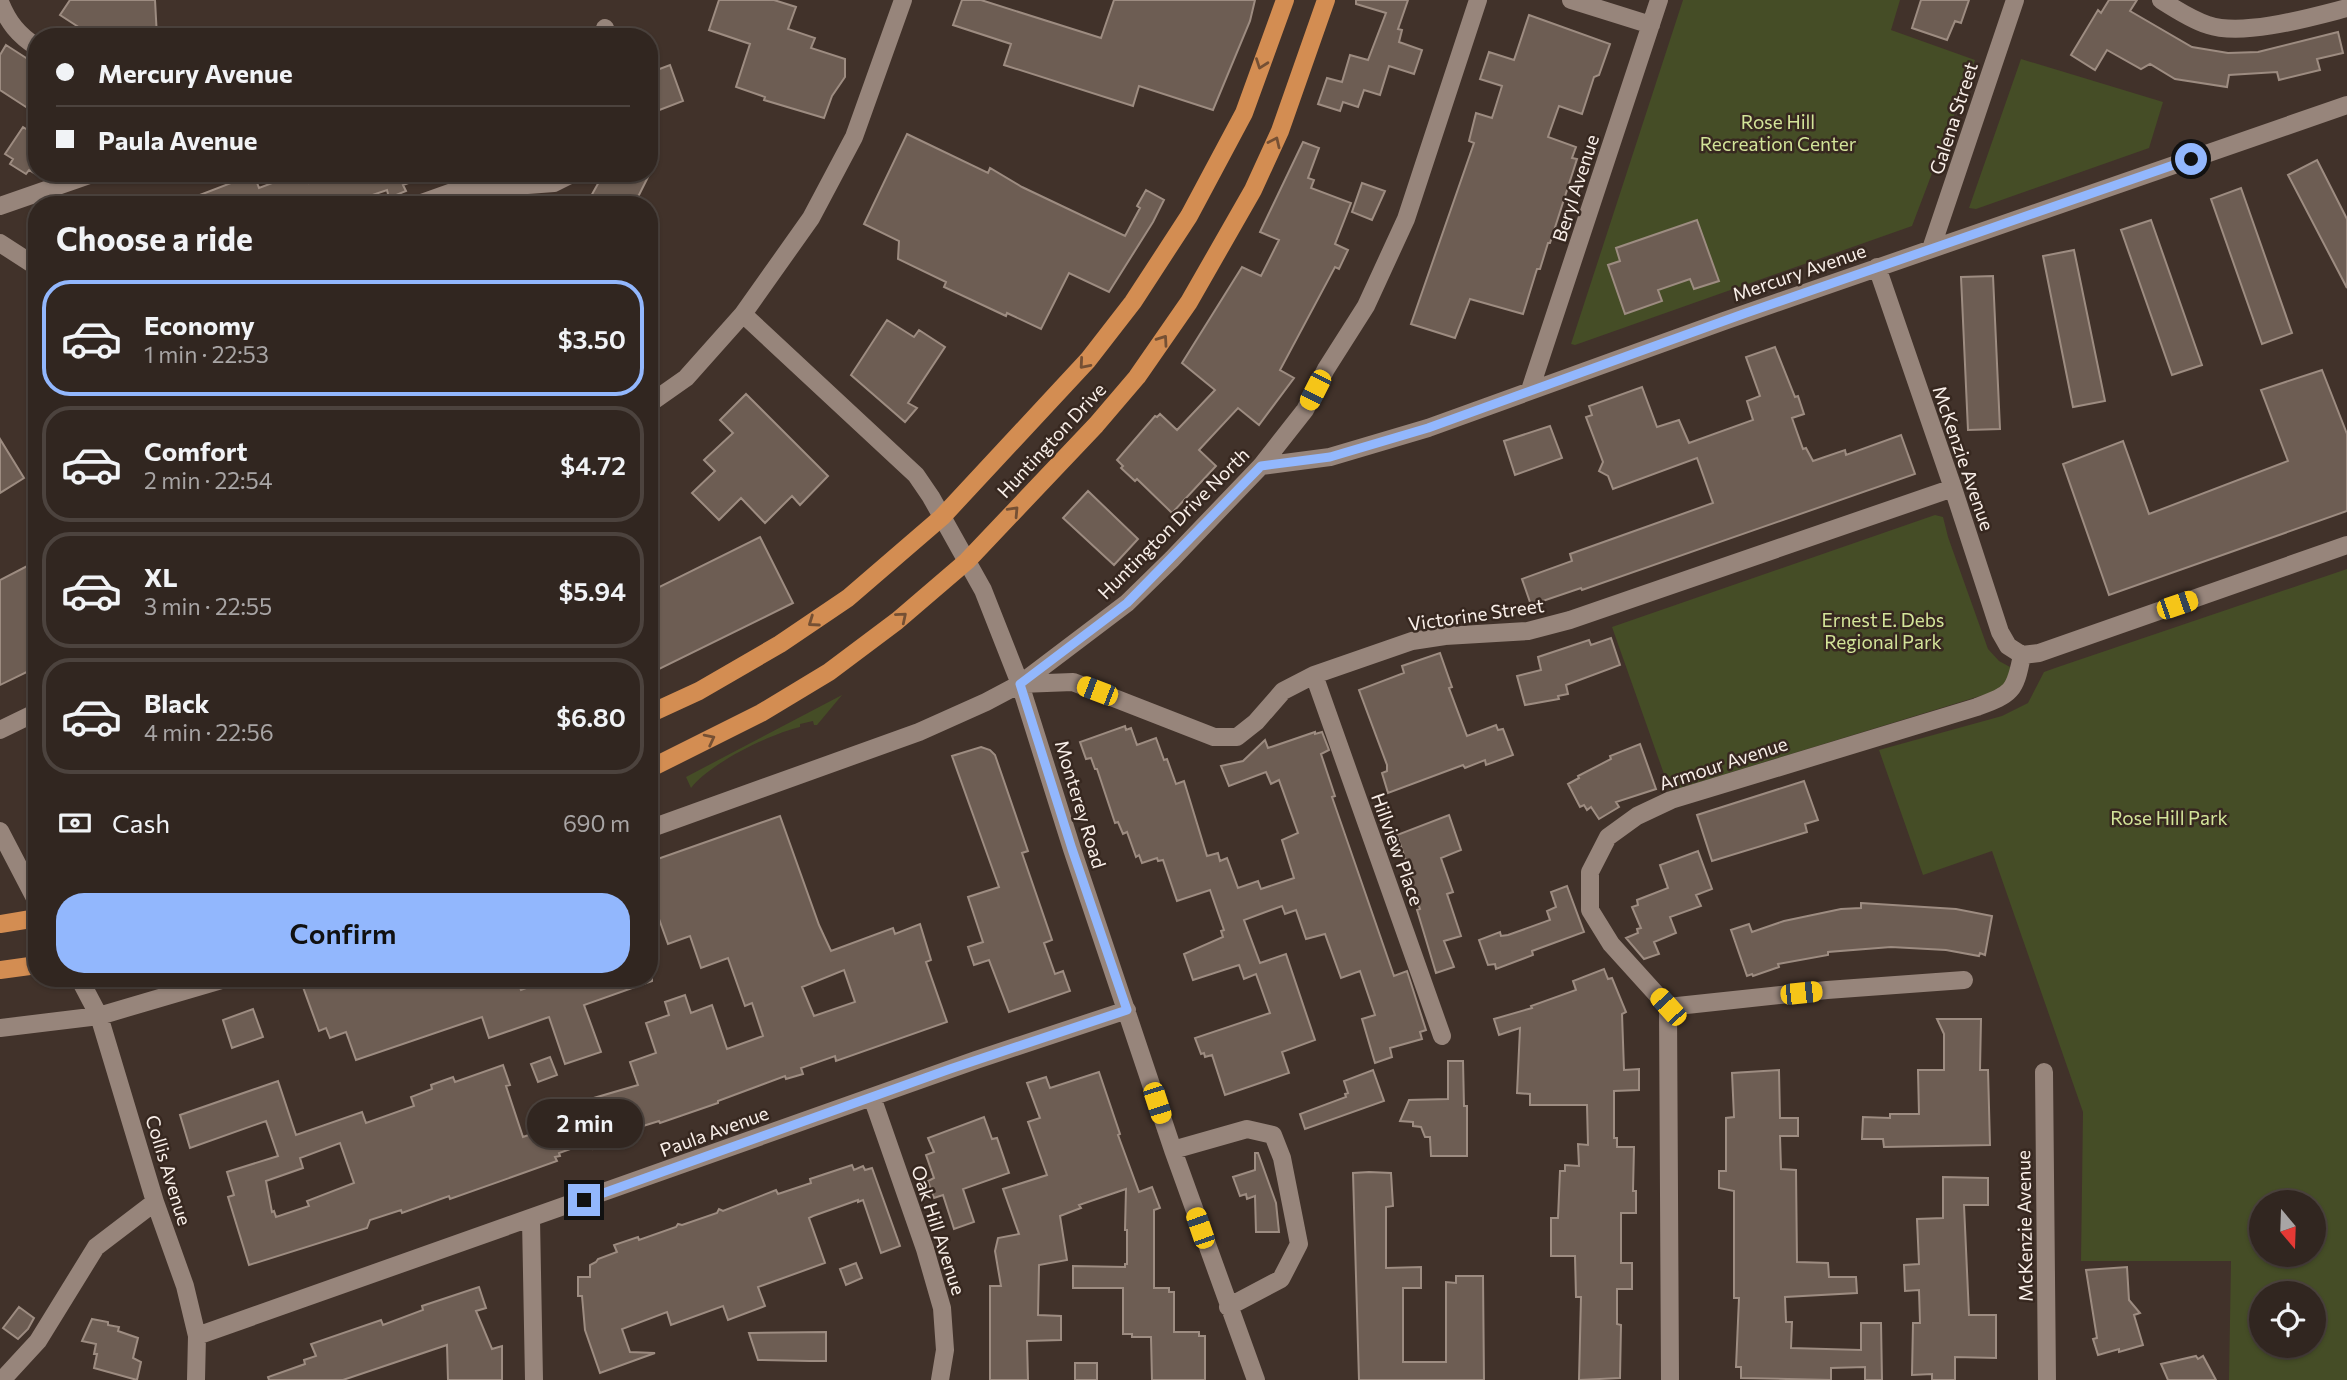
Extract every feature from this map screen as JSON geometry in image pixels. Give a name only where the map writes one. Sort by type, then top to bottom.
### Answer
[{"type":"main road","name":"Huntington Drive","points":[[658,711],[699,691],[780,644],[848,598],[942,517],[1088,360],[1133,302],[1189,216],[1244,113],[1285,0]]},
{"type":"main road","name":"Huntington Drive","points":[[658,764],[761,713],[829,672],[897,621],[967,561],[1096,425],[1137,377],[1189,302],[1253,190],[1280,131],[1326,0]]},
{"type":"main road","points":[[0,924],[28,919]]},
{"type":"main road","points":[[0,970],[28,966]]},
{"type":"street","points":[[658,398],[686,378],[743,314],[811,218],[854,137],[903,0]]},
{"type":"street","name":"Huntington Drive North","points":[[658,826],[919,732],[1020,684],[1127,603],[1261,466],[1305,410],[1326,369],[1366,306],[1406,219],[1478,0]]},
{"type":"street","points":[[1571,0],[1651,25]]},
{"type":"street","name":"Beryl Avenue","points":[[1530,390],[1659,0]]},
{"type":"street","name":"Galena Street","points":[[1931,249],[2015,0]]},
{"type":"street","points":[[2161,0],[2209,26],[2241,28],[2273,25],[2347,8]]},
{"type":"street","points":[[0,2],[6,18],[28,41]]},
{"type":"street","name":"Mercury Avenue","points":[[1261,466],[1330,457],[1428,428],[1877,267],[2347,106]]},
{"type":"street","points":[[29,196],[69,182]]},
{"type":"street","points":[[441,196],[458,190],[556,182]]},
{"type":"street","points":[[0,206],[28,196]]},
{"type":"street","points":[[0,243],[28,261]]},
{"type":"street","name":"McKenzie Avenue","points":[[1877,267],[2000,632],[2008,646],[2022,655]]},
{"type":"street","name":"Monterey Road","points":[[743,314],[916,475],[990,605],[1020,684],[1173,1150],[1256,1380]]},
{"type":"street","name":"Victorine Street","points":[[1020,684],[1073,682],[1213,737],[1237,737],[1256,722],[1283,691],[1314,675],[1412,642],[1445,636],[1528,631],[1570,620],[1953,488]]},
{"type":"street","points":[[2022,655],[2039,653],[2347,545]]},
{"type":"street","name":"Armour Avenue","points":[[1668,1007],[1611,944],[1590,910],[1590,873],[1608,837],[1637,816],[1671,800],[1977,707],[2007,695],[2018,678],[2022,655]]},
{"type":"street","name":"Hillview Place","points":[[1314,675],[1442,1036]]},
{"type":"street","points":[[0,730],[28,716]]},
{"type":"street","points":[[0,831],[28,885]]},
{"type":"street","points":[[1670,1380],[1668,1007],[1827,990],[1964,980]]},
{"type":"street","name":"Collis Avenue","points":[[84,987],[99,1016],[155,1202],[185,1286],[197,1336],[196,1380]]},
{"type":"street","points":[[0,1028],[99,1016],[197,987]]},
{"type":"street","name":"Paula Avenue","points":[[197,1336],[872,1097],[1127,1010]]},
{"type":"street","name":"McKenzie Avenue","points":[[2044,1072],[2048,1380]]},
{"type":"street","name":"Oak Hill Avenue","points":[[872,1097],[925,1249],[942,1308],[945,1350],[940,1380]]},
{"type":"street","points":[[1173,1150],[1247,1129],[1273,1136],[1282,1158],[1298,1244],[1281,1279],[1228,1307]]},
{"type":"street","points":[[2,1380],[38,1341],[96,1247],[155,1202]]},
{"type":"street","points":[[531,1219],[534,1380]]},
{"type":"green space","name":"Rose Hill Recreation Center","points":[[1683,0],[1900,0],[1891,30],[1975,60],[1912,226],[1575,345],[1571,344]]},
{"type":"green space","points":[[2021,59],[2163,102],[2149,148],[1976,209],[1969,208]]},
{"type":"green space","name":"Ernest E. Debs Regional Park","points":[[1935,515],[1943,517],[1988,649],[1999,661],[2010,667],[2012,673],[2009,682],[1993,692],[1670,791],[1612,627]]},
{"type":"green space","name":"Rose Hill Park","points":[[2347,569],[2347,1380],[2229,1380],[2231,1261],[2081,1261],[2083,1112],[1992,851],[1923,875],[1879,750],[2002,716],[2028,703],[2044,672]]},
{"type":"green space","points":[[842,695],[817,725],[814,725],[813,721],[800,724],[800,727],[741,751],[712,769],[691,788],[686,777]]},
{"type":"building","points":[[70,0],[155,0],[157,28],[80,28],[60,15]]},
{"type":"building","points":[[719,0],[774,0],[796,7],[788,29],[815,38],[811,48],[845,59],[845,77],[832,96],[824,118],[764,100],[765,97],[736,87],[750,44],[709,30]]},
{"type":"building","points":[[962,0],[981,0],[1101,38],[1114,0],[1255,0],[1250,21],[1213,110],[1139,86],[1133,106],[1004,65],[1011,44],[953,25]]},
{"type":"building","points":[[1356,0],[1408,0],[1398,29],[1402,30],[1399,42],[1422,50],[1414,74],[1389,66],[1380,95],[1364,90],[1358,107],[1343,102],[1340,111],[1318,104],[1327,78],[1342,82],[1350,55],[1368,60],[1386,13],[1356,4]]},
{"type":"building","points":[[1921,0],[1969,0],[1961,23],[1955,21],[1947,40],[1912,28]]},
{"type":"building","points":[[2109,0],[2137,0],[2130,11],[2192,47],[2228,53],[2258,52],[2338,32],[2343,53],[2317,59],[2320,70],[2279,80],[2277,72],[2229,75],[2227,87],[2175,79],[2150,64],[2141,69],[2107,50],[2095,70],[2071,55],[2098,10],[2101,13]]},
{"type":"building","points":[[1529,15],[1610,44],[1599,75],[1594,77],[1582,114],[1559,106],[1548,137],[1576,147],[1572,158],[1577,159],[1550,243],[1540,269],[1537,269],[1523,314],[1470,299],[1455,338],[1411,324],[1474,143],[1469,141],[1476,113],[1492,118],[1502,86],[1480,79],[1489,52],[1514,60]]},
{"type":"building","points":[[6,45],[28,59],[26,107],[0,90],[0,55]]},
{"type":"building","points":[[670,65],[683,101],[658,111],[658,70]]},
{"type":"building","points":[[23,127],[28,130],[26,174],[10,164],[13,159],[5,154]]},
{"type":"building","points":[[907,134],[988,173],[990,168],[1022,187],[1125,236],[1146,190],[1164,200],[1109,292],[1069,273],[1041,329],[944,287],[946,282],[898,259],[899,241],[864,224]]},
{"type":"building","points":[[1303,142],[1319,148],[1308,178],[1314,180],[1311,188],[1351,203],[1335,244],[1348,250],[1339,269],[1335,267],[1280,370],[1294,378],[1259,425],[1238,408],[1199,450],[1216,466],[1172,513],[1137,479],[1135,481],[1121,468],[1123,466],[1117,460],[1155,416],[1160,414],[1177,430],[1215,390],[1182,363],[1242,267],[1261,276],[1279,240],[1260,232]]},
{"type":"building","points":[[2317,160],[2347,219],[2347,288],[2288,175]]},
{"type":"building","points":[[233,182],[257,182],[259,188],[275,182],[411,182],[403,185],[406,191],[394,196],[388,196],[387,190],[370,196],[197,196]]},
{"type":"building","points":[[599,182],[646,182],[638,196],[591,196]]},
{"type":"building","points":[[1362,183],[1385,191],[1372,220],[1352,212]]},
{"type":"building","points":[[2241,188],[2292,333],[2262,344],[2211,199]]},
{"type":"building","points":[[1697,220],[1719,281],[1694,289],[1690,279],[1658,290],[1662,301],[1625,314],[1608,265],[1620,261],[1616,248]]},
{"type":"building","points":[[2151,220],[2202,365],[2172,375],[2121,230]]},
{"type":"building","points":[[2074,250],[2105,401],[2073,407],[2043,256]]},
{"type":"building","points":[[1993,276],[2000,429],[1968,430],[1961,277]]},
{"type":"building","points":[[887,320],[914,337],[919,330],[945,347],[908,403],[917,408],[905,422],[851,375]]},
{"type":"building","points":[[1775,347],[1804,414],[1792,418],[1803,449],[1806,448],[1813,461],[1845,450],[1846,455],[1901,435],[1915,474],[1582,590],[1581,588],[1531,605],[1522,579],[1572,561],[1570,554],[1713,503],[1697,458],[1613,489],[1608,476],[1599,471],[1603,462],[1586,417],[1592,415],[1589,406],[1642,387],[1657,427],[1679,420],[1689,443],[1753,420],[1747,401],[1760,396],[1746,357]]},
{"type":"building","points":[[2322,370],[2347,434],[2347,511],[2109,595],[2063,464],[2123,441],[2149,514],[2288,461],[2261,390]]},
{"type":"building","points":[[746,394],[828,476],[800,505],[792,496],[765,523],[741,498],[719,520],[692,493],[715,471],[704,460],[733,433],[720,420]]},
{"type":"building","points":[[1550,426],[1562,458],[1515,475],[1504,441]]},
{"type":"building","points":[[0,439],[24,478],[0,493]]},
{"type":"building","points":[[1088,491],[1138,539],[1114,565],[1063,518]]},
{"type":"building","points":[[760,537],[793,603],[658,670],[658,588]]},
{"type":"building","points":[[28,566],[28,671],[0,685],[0,580]]},
{"type":"building","points":[[1611,638],[1620,665],[1566,685],[1568,694],[1558,696],[1559,699],[1525,705],[1517,676],[1541,670],[1538,657],[1589,640],[1591,645]]},
{"type":"building","points":[[1440,653],[1452,687],[1449,688],[1467,736],[1496,725],[1498,730],[1503,729],[1513,755],[1486,765],[1485,760],[1465,768],[1463,765],[1388,793],[1382,773],[1387,771],[1387,765],[1359,690],[1404,673],[1402,666]]},
{"type":"building","points":[[1125,726],[1126,730],[1131,728],[1137,745],[1156,738],[1176,784],[1184,781],[1207,856],[1218,853],[1220,861],[1227,858],[1238,888],[1258,881],[1261,889],[1294,878],[1282,840],[1298,833],[1279,780],[1271,784],[1266,772],[1229,786],[1221,766],[1243,761],[1265,740],[1268,748],[1322,732],[1329,750],[1321,754],[1335,796],[1332,797],[1394,976],[1407,971],[1426,1030],[1420,1032],[1422,1039],[1390,1048],[1392,1057],[1375,1063],[1362,1019],[1375,1015],[1360,971],[1341,978],[1325,934],[1306,939],[1296,910],[1285,914],[1282,906],[1244,920],[1260,963],[1286,954],[1315,1040],[1282,1052],[1289,1073],[1225,1095],[1212,1055],[1205,1057],[1204,1053],[1201,1054],[1195,1038],[1270,1013],[1256,974],[1244,979],[1239,965],[1193,980],[1184,954],[1223,937],[1221,931],[1224,930],[1210,890],[1177,901],[1163,860],[1158,861],[1157,858],[1142,863],[1139,855],[1136,857],[1127,832],[1123,834],[1118,822],[1115,823],[1097,769],[1091,758],[1086,759],[1080,742]]},
{"type":"building","points":[[1640,744],[1656,789],[1616,802],[1619,807],[1599,819],[1591,807],[1587,810],[1584,805],[1580,807],[1568,784],[1611,759],[1610,756]]},
{"type":"building","points":[[981,747],[995,755],[1028,851],[1022,853],[1052,940],[1044,943],[1055,974],[1063,971],[1070,991],[1009,1012],[989,960],[974,965],[968,947],[983,942],[968,897],[999,887],[952,756]]},
{"type":"building","points":[[1804,781],[1818,820],[1805,824],[1807,832],[1712,861],[1697,815]]},
{"type":"building","points":[[1449,815],[1461,850],[1441,858],[1453,892],[1447,894],[1461,936],[1444,941],[1454,967],[1436,973],[1417,910],[1420,909],[1409,879],[1412,878],[1397,835]]},
{"type":"building","points":[[780,816],[831,951],[893,928],[895,934],[920,924],[931,960],[926,962],[947,1022],[836,1061],[835,1056],[801,1068],[803,1074],[786,1079],[785,1076],[718,1103],[660,1123],[659,1121],[643,1126],[593,1149],[590,1142],[559,1153],[560,1156],[555,1157],[557,1161],[450,1199],[449,1196],[402,1213],[401,1210],[370,1220],[367,1228],[249,1265],[228,1197],[234,1195],[227,1172],[278,1156],[266,1121],[190,1148],[180,1115],[278,1081],[296,1135],[362,1112],[366,1123],[414,1106],[411,1097],[432,1089],[431,1085],[453,1077],[455,1082],[503,1065],[510,1085],[506,1086],[523,1137],[581,1117],[591,1111],[587,1100],[638,1085],[630,1062],[656,1053],[646,1023],[669,1015],[665,1002],[685,995],[691,1013],[712,1005],[727,1049],[763,1036],[752,1003],[745,1006],[728,958],[701,968],[690,936],[668,944],[658,916],[658,859]],"holes":[[[844,970],[855,1002],[814,1016],[802,987]],[[340,1143],[354,1183],[307,1201],[309,1206],[276,1217],[274,1211],[272,1212],[266,1181],[303,1168],[300,1158]]]},
{"type":"building","points":[[1698,851],[1712,889],[1696,895],[1701,906],[1670,917],[1676,933],[1654,942],[1659,954],[1644,959],[1626,938],[1638,933],[1637,929],[1641,928],[1632,907],[1638,905],[1637,900],[1668,888],[1660,865]]},
{"type":"building","points":[[1567,886],[1584,932],[1532,951],[1533,955],[1496,969],[1495,964],[1488,965],[1479,940],[1500,932],[1501,936],[1508,935],[1550,920],[1547,911],[1556,907],[1551,892]]},
{"type":"building","points":[[1861,903],[1956,909],[1992,916],[1985,955],[1891,947],[1828,952],[1828,955],[1778,964],[1779,967],[1747,976],[1731,930],[1749,924],[1752,932],[1784,921],[1841,909],[1861,908]]},
{"type":"building","points":[[1604,969],[1608,979],[1612,978],[1626,1012],[1622,1014],[1624,1070],[1639,1069],[1639,1090],[1614,1091],[1614,1138],[1617,1138],[1617,1147],[1634,1147],[1633,1191],[1636,1191],[1636,1213],[1621,1213],[1621,1263],[1632,1263],[1632,1289],[1617,1289],[1617,1324],[1621,1325],[1620,1378],[1579,1380],[1581,1297],[1576,1297],[1575,1256],[1551,1256],[1551,1218],[1558,1218],[1560,1171],[1565,1171],[1565,1165],[1579,1166],[1578,1144],[1588,1145],[1587,1105],[1530,1105],[1530,1094],[1517,1093],[1520,1028],[1499,1035],[1494,1019],[1532,1008],[1531,1006],[1576,990],[1573,981]]},
{"type":"building","points":[[303,987],[520,987],[521,990],[529,987],[635,987],[584,1005],[601,1052],[565,1064],[549,1017],[489,1038],[482,1017],[356,1060],[346,1032],[330,1038],[326,1028],[319,1031]]},
{"type":"building","points":[[253,1009],[263,1037],[232,1048],[223,1020]]},
{"type":"building","points":[[1937,1019],[1981,1019],[1980,1070],[1988,1070],[1990,1145],[1884,1147],[1883,1139],[1862,1139],[1863,1117],[1890,1118],[1890,1114],[1919,1114],[1918,1070],[1944,1070],[1944,1034]]},
{"type":"building","points":[[550,1057],[557,1075],[538,1082],[531,1064]]},
{"type":"building","points":[[1448,1061],[1463,1061],[1464,1106],[1467,1106],[1467,1156],[1431,1156],[1430,1137],[1425,1137],[1421,1127],[1413,1126],[1413,1122],[1400,1121],[1409,1100],[1448,1099]]},
{"type":"building","points":[[1373,1070],[1384,1101],[1305,1129],[1300,1114],[1346,1097],[1345,1094],[1348,1093],[1344,1081]]},
{"type":"building","points":[[1779,1070],[1780,1118],[1798,1118],[1798,1136],[1780,1136],[1781,1169],[1796,1170],[1797,1262],[1828,1263],[1829,1277],[1856,1277],[1857,1293],[1785,1297],[1786,1322],[1792,1322],[1791,1348],[1861,1350],[1861,1323],[1881,1323],[1882,1380],[1865,1380],[1865,1367],[1831,1368],[1831,1380],[1741,1378],[1741,1367],[1736,1367],[1739,1298],[1734,1298],[1734,1191],[1719,1188],[1719,1171],[1726,1171],[1726,1118],[1734,1117],[1732,1073]]},
{"type":"building","points":[[1099,1072],[1139,1192],[1152,1187],[1160,1208],[1154,1210],[1154,1288],[1169,1288],[1169,1292],[1174,1292],[1174,1332],[1199,1332],[1199,1336],[1205,1336],[1205,1380],[1152,1380],[1151,1337],[1123,1334],[1123,1288],[1073,1288],[1073,1266],[1125,1267],[1127,1264],[1126,1189],[1079,1205],[1081,1208],[1060,1216],[1067,1260],[1039,1265],[1038,1315],[1061,1316],[1061,1340],[1027,1341],[1028,1380],[990,1380],[990,1286],[1001,1286],[995,1251],[998,1238],[1019,1234],[1003,1189],[1047,1175],[1028,1122],[1040,1118],[1027,1083],[1046,1077],[1050,1088]]},
{"type":"building","points":[[984,1117],[992,1139],[997,1138],[1009,1173],[963,1189],[974,1222],[954,1229],[943,1195],[934,1198],[928,1181],[934,1178],[926,1155],[934,1152],[928,1138]]},
{"type":"building","points":[[1255,1153],[1258,1153],[1276,1203],[1279,1232],[1256,1232],[1255,1196],[1247,1199],[1246,1194],[1240,1196],[1233,1177],[1255,1170]]},
{"type":"building","points":[[852,1165],[854,1170],[863,1166],[865,1170],[872,1168],[900,1246],[881,1253],[863,1200],[813,1216],[809,1218],[825,1263],[758,1287],[765,1306],[728,1320],[723,1306],[671,1325],[667,1312],[622,1329],[630,1352],[655,1353],[600,1373],[585,1330],[582,1296],[578,1296],[578,1277],[590,1277],[590,1265],[617,1252],[614,1245],[638,1237],[639,1240],[776,1190],[778,1194],[811,1183],[810,1179]]},
{"type":"building","points":[[1353,1173],[1391,1173],[1393,1206],[1386,1207],[1386,1268],[1421,1267],[1421,1288],[1403,1288],[1403,1362],[1446,1362],[1446,1282],[1456,1283],[1456,1276],[1483,1276],[1484,1380],[1359,1380]]},
{"type":"building","points":[[1943,1177],[1988,1178],[1988,1205],[1964,1205],[1969,1315],[1996,1315],[1996,1358],[1955,1357],[1955,1380],[1932,1380],[1932,1374],[1912,1375],[1913,1323],[1920,1323],[1919,1290],[1905,1291],[1904,1265],[1919,1264],[1917,1219],[1943,1218]]},
{"type":"building","points":[[856,1263],[862,1278],[846,1285],[840,1269]]},
{"type":"building","points":[[2127,1267],[2129,1300],[2140,1313],[2134,1315],[2143,1345],[2098,1355],[2093,1339],[2097,1338],[2086,1270]]},
{"type":"building","points":[[479,1287],[486,1308],[476,1311],[492,1349],[502,1346],[502,1380],[448,1380],[447,1345],[343,1380],[269,1380],[268,1377],[305,1364],[304,1360],[316,1356],[311,1344],[381,1320],[383,1325],[423,1310],[422,1306]]},
{"type":"building","points":[[19,1307],[34,1318],[18,1339],[3,1328]]},
{"type":"building","points":[[92,1319],[108,1322],[108,1325],[119,1327],[118,1331],[138,1338],[133,1358],[141,1362],[137,1380],[94,1368],[96,1344],[82,1341]]},
{"type":"building","points":[[826,1332],[826,1361],[758,1360],[749,1333]]},
{"type":"building","points":[[2196,1356],[2198,1359],[2203,1356],[2216,1380],[2168,1380],[2161,1364]]},
{"type":"building","points":[[1075,1363],[1097,1363],[1097,1380],[1075,1380]]},
{"type":"route","points":[[584,1200],[950,1069],[1127,1010],[1020,684],[1127,603],[1261,466],[1330,457],[1428,428],[1746,313],[2191,159]]}]
